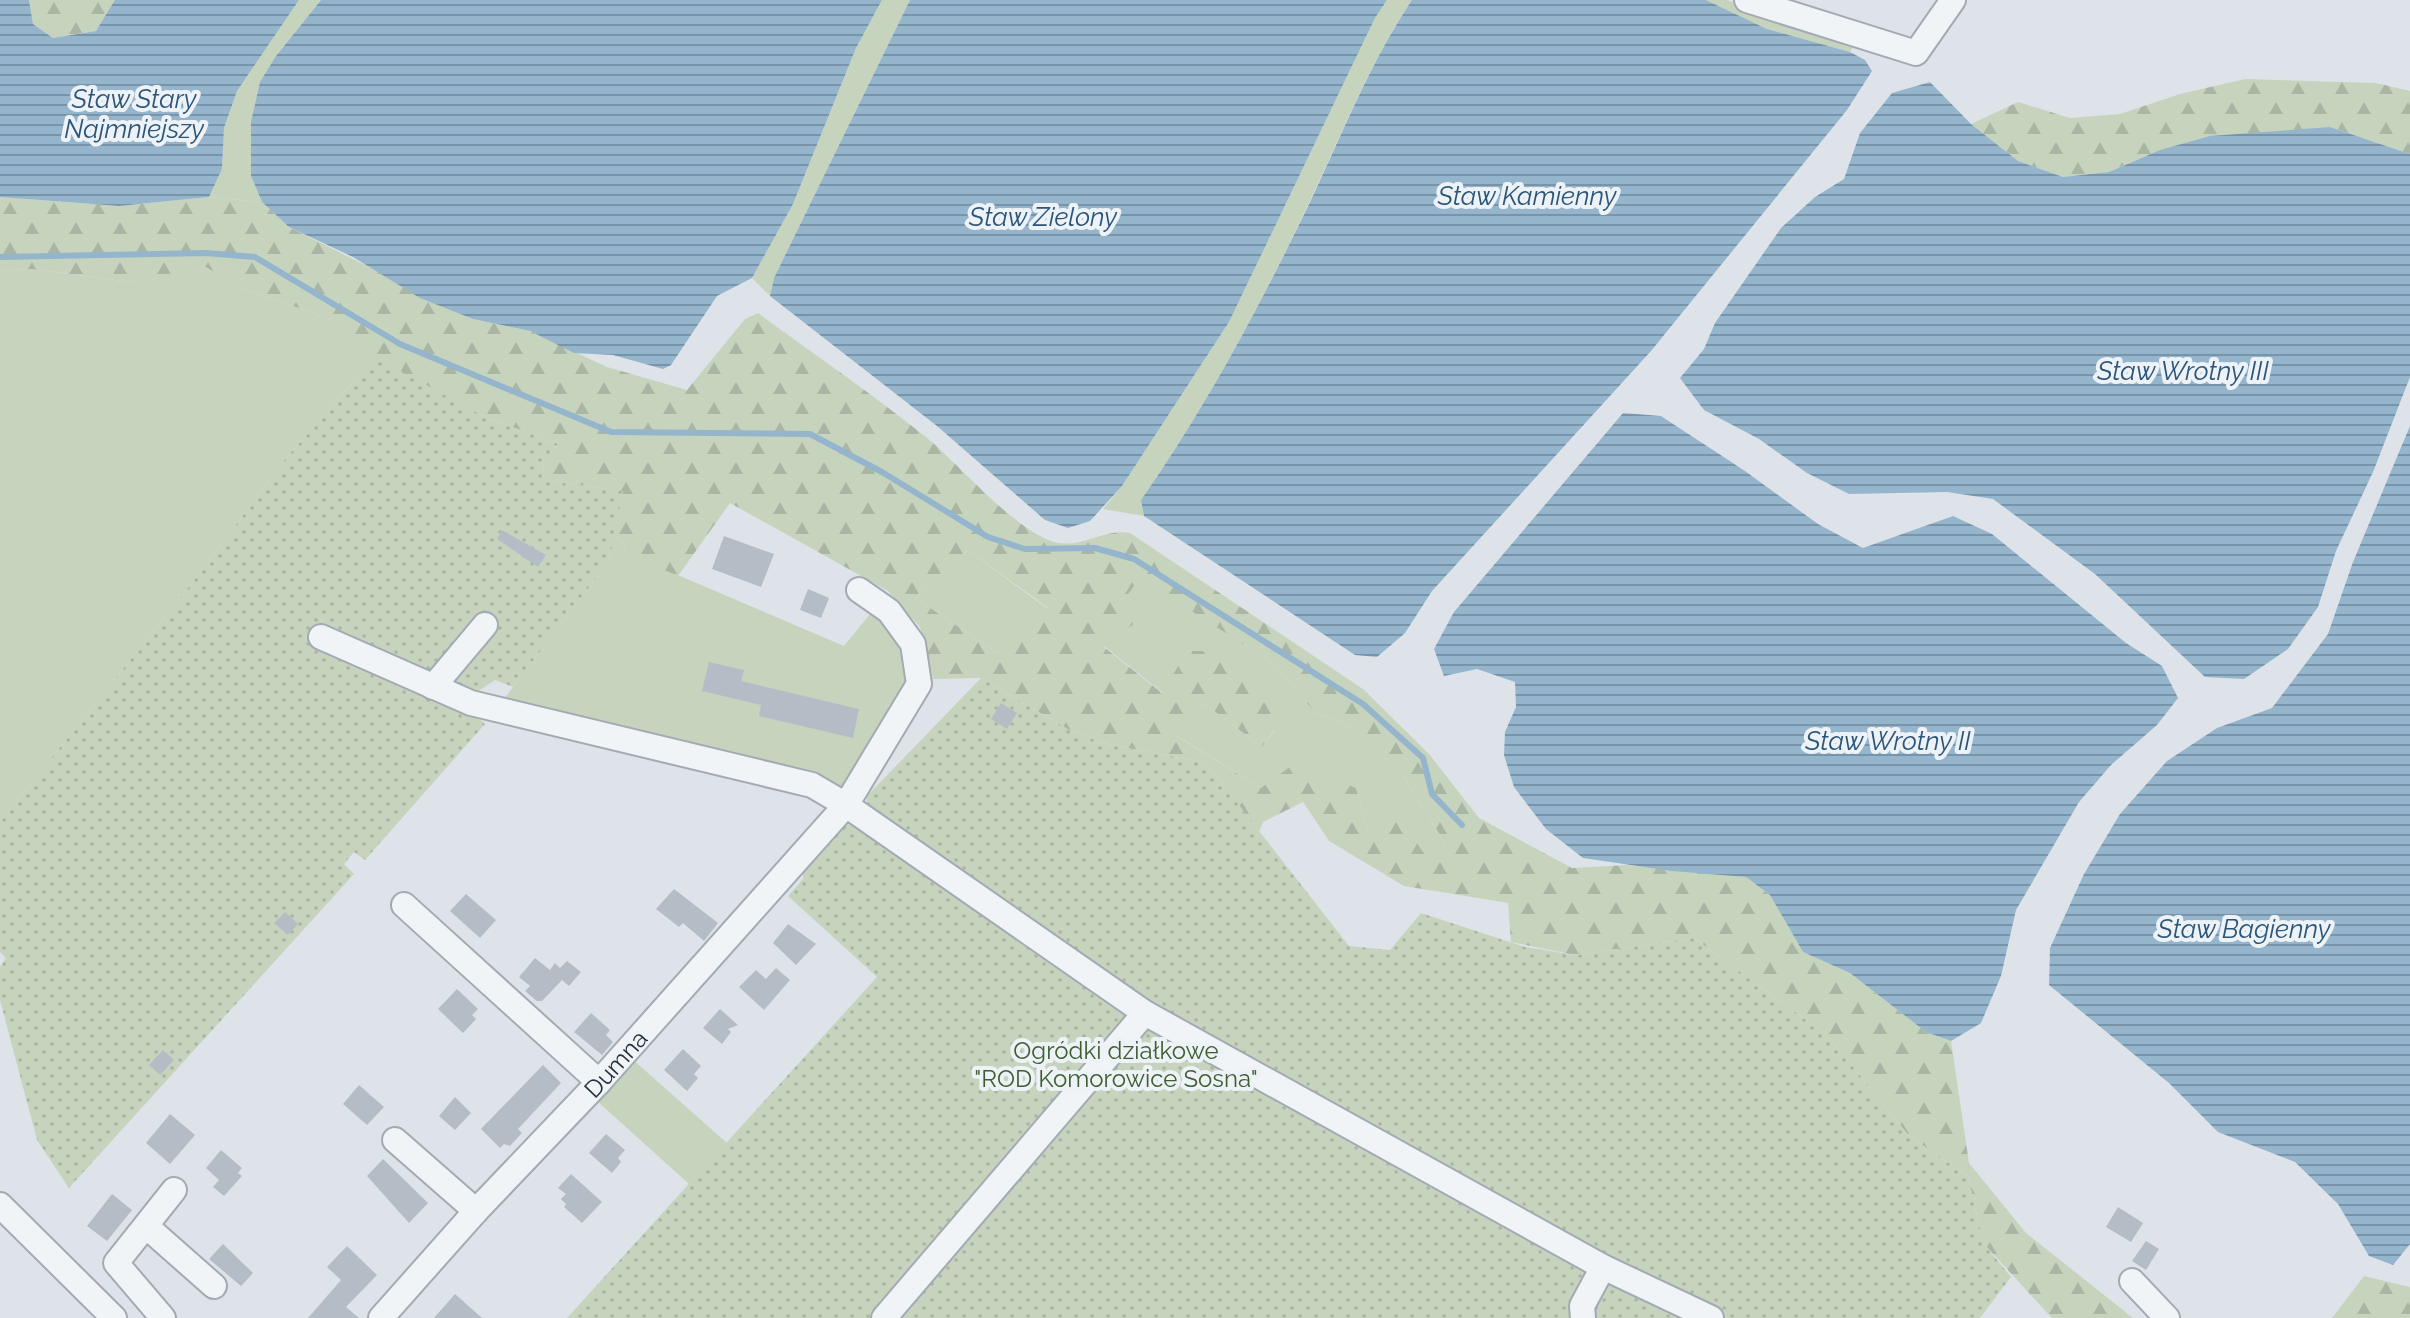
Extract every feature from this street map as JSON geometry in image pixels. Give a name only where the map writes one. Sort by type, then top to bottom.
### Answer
[{"type":"street","points":[[1747,0],[1916,53],[1953,0]]},
{"type":"street","name":"Dumna","points":[[381,1318],[476,1211],[599,1082],[846,805],[919,684],[913,644],[889,611],[859,590]]},
{"type":"street","points":[[433,687],[485,625]]},
{"type":"street","points":[[321,637],[433,687],[498,711],[812,785],[846,805],[1145,1013],[1603,1267],[1711,1318]]},
{"type":"street","points":[[404,905],[599,1082]]},
{"type":"street","points":[[884,1318],[1145,1013]]},
{"type":"street","points":[[395,1140],[476,1211]]},
{"type":"street","points":[[163,1318],[116,1263],[174,1190]]},
{"type":"street","points":[[0,1205],[114,1318]]},
{"type":"street","points":[[146,1226],[214,1286]]},
{"type":"street","points":[[1583,1318],[1582,1306],[1603,1267]]},
{"type":"street","points":[[2132,1281],[2167,1318]]},
{"type":"green space","points":[[29,0],[116,2],[96,31],[53,38],[33,24]]},
{"type":"green space","points":[[299,0],[321,0],[276,56],[251,176],[262,202],[209,197],[222,169],[224,128],[237,91]]},
{"type":"green space","points":[[882,0],[910,0],[774,278],[770,296],[752,278],[793,204],[856,48]]},
{"type":"green space","points":[[1387,0],[1412,0],[1367,78],[1248,324],[1208,396],[1141,500],[1144,516],[1103,509],[1122,486],[1229,322],[1375,18]]},
{"type":"green space","points":[[1706,0],[1727,0],[1857,40],[1850,52],[1767,29]]},
{"type":"green space","points":[[2245,79],[2376,83],[2410,91],[2410,154],[2330,127],[2160,150],[2109,172],[2063,177],[2018,161],[1971,124],[2018,102],[2070,118],[2120,114],[2180,94]]},
{"type":"green space","points":[[0,197],[119,206],[209,197],[262,202],[289,227],[473,319],[530,331],[607,367],[687,390],[745,319],[758,313],[926,437],[1008,514],[1043,538],[1068,544],[1112,533],[1130,533],[1363,689],[1429,754],[1479,818],[1572,868],[1627,865],[1746,877],[1770,895],[1803,952],[1850,973],[1926,1032],[1951,1041],[1969,1163],[2026,1233],[2133,1318],[2052,1318],[1983,1243],[1968,1176],[1909,1136],[1828,1036],[1694,938],[1575,955],[1511,942],[1508,903],[1404,886],[1329,841],[1303,802],[1263,822],[1259,831],[1206,763],[1103,743],[1069,730],[981,678],[933,679],[920,627],[888,591],[730,503],[678,576],[626,553],[623,543],[614,535],[622,491],[549,481],[543,476],[544,462],[558,444],[485,417],[356,349],[316,314],[244,289],[204,266],[131,282],[31,269],[0,271]],"holes":[[[968,550],[1048,608],[998,653],[915,598]],[[1140,578],[1277,666],[1315,713],[1355,728],[1401,773],[1445,843],[1425,855],[1394,810],[1368,832],[1356,788],[1295,763],[1261,788],[1175,735],[1205,704],[1262,747],[1275,729],[1262,680],[1220,651],[1187,651],[1162,693],[1104,647],[1139,620],[1119,606]]]},
{"type":"green space","points":[[204,265],[244,289],[316,314],[356,349],[375,357],[287,457],[189,587],[0,822],[0,271],[31,269],[131,282]]},
{"type":"green space","points":[[375,357],[485,417],[558,444],[544,462],[543,476],[549,481],[623,491],[609,561],[513,687],[495,680],[474,694],[468,709],[485,724],[365,860],[354,852],[344,864],[354,874],[69,1188],[37,1140],[0,1000],[0,967],[6,958],[0,952],[0,822],[189,587],[287,457]]},
{"type":"green space","points":[[614,535],[623,543],[626,553],[844,646],[875,608],[910,647],[912,684],[845,793],[500,704],[609,561]]},
{"type":"green space","points":[[968,550],[1048,609],[998,653],[915,598]]},
{"type":"green space","points":[[1140,577],[1277,666],[1315,713],[1355,728],[1401,773],[1445,843],[1425,856],[1368,832],[1356,788],[1261,788],[1174,734],[1205,704],[1262,747],[1275,730],[1187,651],[1163,693],[1104,646],[1138,621],[1118,606]]},
{"type":"green space","name":"Ogródki działkowe \"ROD Komorowice Sosna\"","points":[[981,678],[1069,730],[1103,743],[1206,763],[1349,946],[1390,950],[1421,913],[1525,947],[1575,955],[1694,938],[1828,1036],[1909,1136],[1968,1176],[1983,1243],[2011,1277],[1980,1318],[567,1318],[877,977],[788,896],[803,879],[803,865],[841,824],[862,826],[871,817],[866,797]]},
{"type":"green space","points":[[632,1059],[727,1143],[689,1184],[596,1100]]},
{"type":"green space","points":[[2364,1276],[2410,1287],[2410,1318],[2332,1318]]},
{"type":"water","name":"Staw Stary Najmniejszy","points":[[0,0],[29,0],[33,24],[53,38],[96,31],[115,0],[299,0],[237,91],[224,128],[222,169],[209,197],[119,206],[0,197]]},
{"type":"water","points":[[321,0],[882,0],[856,48],[793,204],[752,278],[717,296],[671,365],[663,369],[613,355],[574,353],[530,331],[473,319],[420,298],[353,257],[289,227],[262,202],[251,176],[251,122],[260,82],[276,56]]},
{"type":"water","name":"Staw Zielony","points":[[910,0],[1387,0],[1375,18],[1229,322],[1122,486],[1090,521],[1068,528],[1045,520],[937,426],[770,296],[774,278]]},
{"type":"water","name":"Staw Kamienny","points":[[1412,0],[1706,0],[1767,29],[1850,52],[1865,60],[1872,71],[1847,110],[1651,351],[1432,591],[1405,633],[1377,657],[1355,655],[1144,516],[1141,500],[1211,391],[1253,316],[1370,73]]},
{"type":"water","name":"Staw Wrotny III","points":[[1930,82],[1971,124],[2018,161],[2063,177],[2109,172],[2160,150],[2210,136],[2330,127],[2410,154],[2410,377],[2373,472],[2336,551],[2318,607],[2288,649],[2244,679],[2205,677],[2095,574],[1993,499],[1947,492],[1849,494],[1807,473],[1759,439],[1704,410],[1680,378],[1704,349],[1715,323],[1781,228],[1815,197],[1844,179],[1860,133],[1892,93]]},
{"type":"water","name":"Staw Wrotny II","points":[[1623,413],[1661,416],[1818,524],[1863,548],[1953,516],[1992,534],[2126,643],[2162,666],[2178,698],[2157,725],[2111,765],[2079,802],[2016,910],[2001,976],[1981,1023],[1951,1041],[1926,1032],[1850,973],[1803,952],[1770,895],[1746,877],[1672,871],[1583,858],[1546,829],[1514,787],[1504,755],[1505,732],[1516,707],[1515,682],[1477,669],[1444,676],[1434,649],[1454,612]]},
{"type":"water","name":"Staw Bagienny","points":[[2410,426],[2410,1244],[2393,1265],[2369,1256],[2338,1204],[2295,1162],[2218,1132],[2169,1083],[2049,985],[2050,948],[2084,874],[2120,814],[2167,761],[2217,728],[2272,708],[2328,634],[2353,562]]},
{"type":"building","points":[[502,530],[546,555],[538,567],[497,539]]},
{"type":"building","points":[[724,536],[774,554],[761,587],[712,569]]},
{"type":"building","points":[[808,589],[829,598],[821,618],[800,610]]},
{"type":"building","points":[[709,662],[744,670],[741,681],[859,709],[853,738],[759,716],[761,705],[702,691]]},
{"type":"building","points":[[1001,703],[1017,713],[1007,729],[991,719]]},
{"type":"building","points":[[674,889],[718,923],[704,941],[683,923],[679,927],[656,909]]},
{"type":"building","points":[[466,894],[496,920],[480,938],[450,911]]},
{"type":"building","points":[[285,912],[298,924],[288,935],[274,923]]},
{"type":"building","points":[[788,924],[816,944],[796,965],[773,943]]},
{"type":"building","points":[[535,958],[550,970],[555,963],[560,968],[567,961],[581,972],[569,986],[562,980],[542,1001],[537,1001],[525,991],[530,986],[519,977]]},
{"type":"building","points":[[776,968],[790,980],[764,1010],[739,987],[756,970],[766,979]]},
{"type":"building","points":[[457,989],[478,1009],[472,1015],[476,1019],[463,1033],[438,1009]]},
{"type":"building","points":[[720,1009],[738,1025],[728,1029],[731,1032],[722,1044],[703,1028]]},
{"type":"building","points":[[591,1013],[610,1030],[606,1035],[613,1042],[602,1055],[574,1032]]},
{"type":"building","points":[[683,1049],[701,1066],[694,1074],[698,1078],[687,1091],[664,1070]]},
{"type":"building","points":[[163,1050],[174,1060],[160,1075],[149,1065]]},
{"type":"building","points":[[543,1065],[561,1083],[518,1129],[522,1133],[510,1146],[504,1144],[500,1148],[481,1129]]},
{"type":"building","points":[[359,1085],[384,1107],[367,1125],[343,1104]]},
{"type":"building","points":[[455,1097],[471,1113],[455,1130],[439,1116]]},
{"type":"building","points":[[170,1114],[195,1135],[170,1164],[146,1143]]},
{"type":"building","points":[[606,1134],[625,1150],[618,1158],[621,1162],[612,1173],[589,1153]]},
{"type":"building","points":[[221,1150],[242,1168],[238,1173],[242,1176],[224,1196],[213,1187],[219,1180],[206,1168]]},
{"type":"building","points":[[383,1159],[428,1203],[409,1223],[367,1176]]},
{"type":"building","points":[[571,1174],[602,1202],[582,1223],[564,1207],[566,1204],[561,1199],[566,1194],[558,1188]]},
{"type":"building","points":[[112,1194],[132,1210],[107,1241],[87,1226]]},
{"type":"building","points":[[2118,1207],[2143,1223],[2131,1242],[2106,1227]]},
{"type":"building","points":[[2146,1241],[2159,1249],[2146,1270],[2132,1261]]},
{"type":"building","points":[[223,1244],[253,1273],[241,1286],[209,1259]]},
{"type":"building","points":[[347,1246],[377,1275],[346,1307],[359,1318],[308,1318],[341,1280],[327,1267]]},
{"type":"building","points":[[455,1294],[482,1318],[434,1318]]},
{"type":"waterway","points":[[0,257],[206,253],[255,257],[400,344],[611,432],[810,434],[882,472],[988,537],[1025,549],[1095,548],[1134,559],[1363,704],[1423,758],[1432,794],[1462,825]]}]
